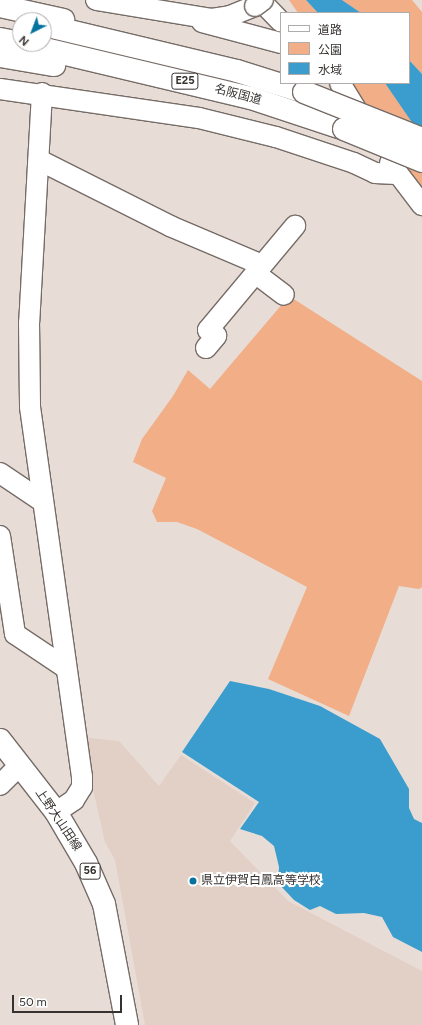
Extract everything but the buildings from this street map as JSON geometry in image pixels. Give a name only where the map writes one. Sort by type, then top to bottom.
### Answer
[{"type":"main road","points":[[0,6],[200,55],[237,71]]},
{"type":"main road","points":[[0,16],[12,18]]},
{"type":"main road","name":"名阪国道","points":[[52,27],[237,71],[304,92],[422,138]]},
{"type":"main road","points":[[0,39],[12,41]]},
{"type":"main road","name":"名阪国道","points":[[52,51],[251,98],[344,129],[422,161]]},
{"type":"main road","points":[[0,56],[251,98]]},
{"type":"main road","name":"上野大山田線","points":[[0,740],[56,812],[86,863],[104,904],[127,1025]]},
{"type":"street","points":[[96,0],[180,15],[212,19],[230,16],[259,2],[280,21]]},
{"type":"street","points":[[180,15],[228,31],[280,43]]},
{"type":"street","points":[[340,85],[396,174],[422,205]]},
{"type":"street","points":[[0,89],[42,93],[199,118],[276,137],[354,162],[375,172],[396,174]]},
{"type":"street","points":[[42,93],[28,365],[30,407],[82,787],[74,800],[56,812]]},
{"type":"street","points":[[38,160],[259,269],[284,294]]},
{"type":"street","points":[[206,348],[216,336],[208,330],[295,226]]},
{"type":"street","points":[[0,473],[43,502]]},
{"type":"street","points":[[0,536],[6,617],[15,634],[66,668]]},
{"type":"street","points":[[0,784],[19,766]]},
{"type":"shaded area","name":"県立伊賀白鳳高等学校","points":[[81,737],[119,741],[159,786],[181,755],[255,803],[230,841],[288,901],[422,971],[422,1025],[145,1025],[115,860],[105,842]]},
{"type":"green space","points":[[289,0],[306,0],[317,12],[297,12]]},
{"type":"green space","points":[[342,0],[412,0],[422,12],[422,74],[410,61],[410,12],[360,12]]},
{"type":"green space","points":[[350,84],[386,84],[422,137],[422,193]]},
{"type":"green space","points":[[289,296],[422,381],[422,587],[419,589],[399,586],[349,716],[268,679],[307,587],[197,529],[177,522],[157,522],[152,511],[166,478],[133,462],[142,439],[173,396],[188,370],[210,389]]},
{"type":"water","points":[[306,0],[342,0],[360,12],[317,12]]},
{"type":"water","points":[[410,61],[422,74],[422,137],[386,84],[410,84]]},
{"type":"water","points":[[230,681],[269,689],[320,706],[380,739],[409,789],[409,808],[414,819],[422,823],[422,952],[393,937],[382,917],[364,913],[336,914],[320,906],[310,910],[294,900],[278,883],[279,867],[274,846],[262,836],[240,829],[259,802],[182,752]]},
{"type":"place","name":"県立伊賀白鳳高等学校","points":[[193,881]]}]
